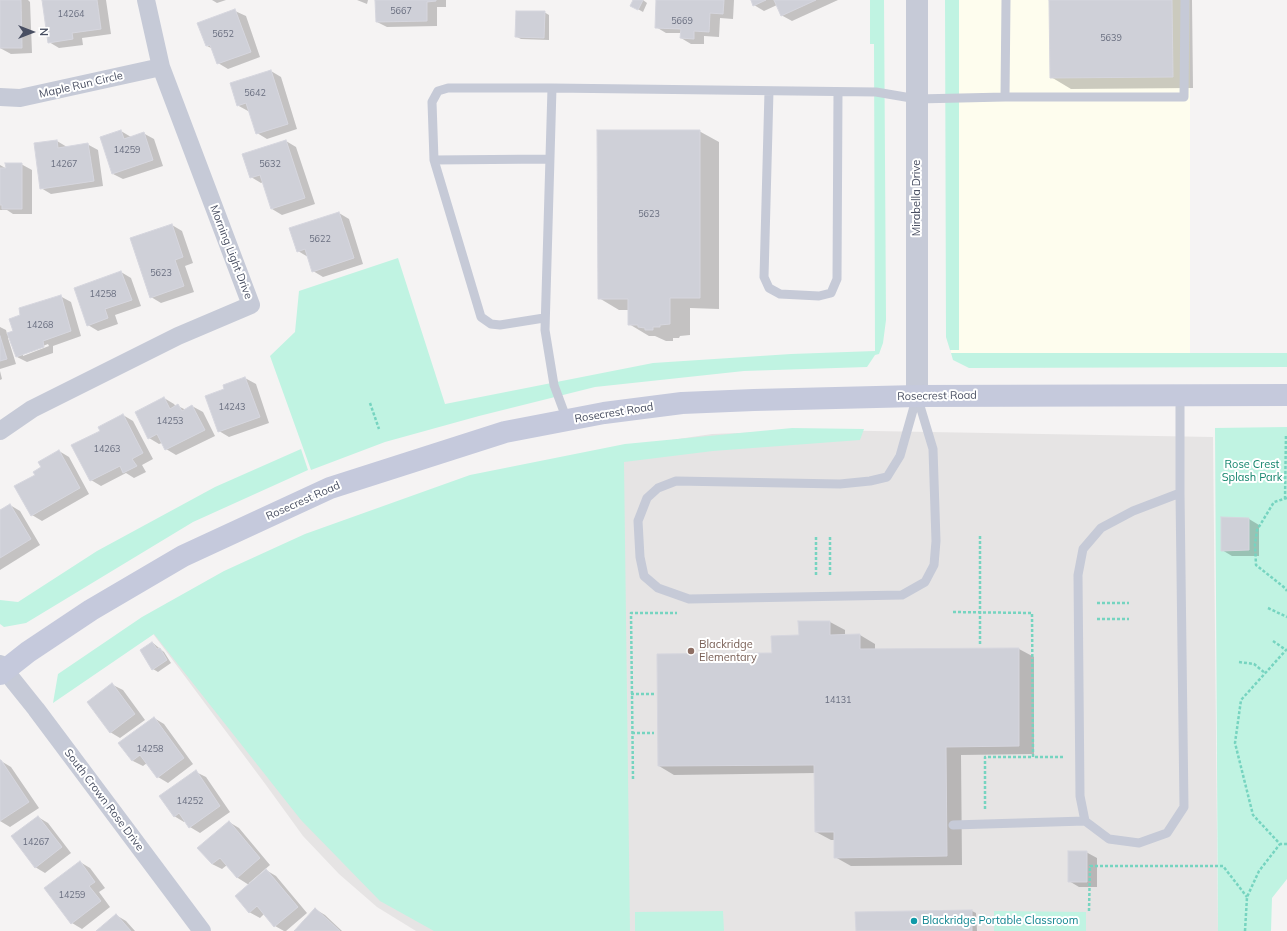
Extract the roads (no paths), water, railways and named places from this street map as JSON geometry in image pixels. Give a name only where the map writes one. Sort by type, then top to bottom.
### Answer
[{"type":"main road","name":"Rosecrest Road","points":[[2,669],[91,610],[183,556],[330,488],[506,432],[604,413],[682,403],[917,396],[1287,396]]},
{"type":"street","name":"Morning Light Drive","points":[[0,431],[32,409],[178,336],[251,305],[161,67],[146,0]]},
{"type":"street","name":"Mirabella Drive","points":[[917,0],[917,396]]},
{"type":"street","name":"Maple Run Circle","points":[[0,97],[20,98],[161,67]]},
{"type":"street","name":"South Crown Rose Drive","points":[[2,669],[202,931]]},
{"type":"lane","points":[[1005,97],[1006,0]]},
{"type":"lane","points":[[544,318],[500,325],[491,324],[481,316],[434,160],[432,102],[438,91],[448,88],[552,88],[876,92],[917,99],[1005,97],[1184,97],[1185,0]]},
{"type":"lane","points":[[552,88],[544,318],[554,385],[567,420]]},
{"type":"lane","points":[[769,91],[764,277],[769,288],[780,294],[819,296],[831,293],[837,280],[838,92]]},
{"type":"lane","points":[[434,160],[550,159]]},
{"type":"lane","points":[[917,396],[933,450],[936,540],[934,565],[925,582],[902,595],[689,599],[658,588],[644,576],[640,557],[638,521],[647,498],[658,488],[676,481],[840,484],[870,481],[887,477],[900,456],[917,396]]},
{"type":"lane","points":[[953,825],[1085,821],[1108,839],[1139,842],[1167,833],[1184,808],[1180,396]]},
{"type":"lane","points":[[1085,821],[1080,796],[1078,575],[1083,549],[1101,528],[1133,511],[1180,493]]},
{"type":"place","name":"Blackridge Elementary","points":[[691,651]]},
{"type":"place","name":"Blackridge Portable Classroom","points":[[914,921]]},
{"type":"park label","name":"Rose Crest Splash Park","points":[[1252,471]]}]
